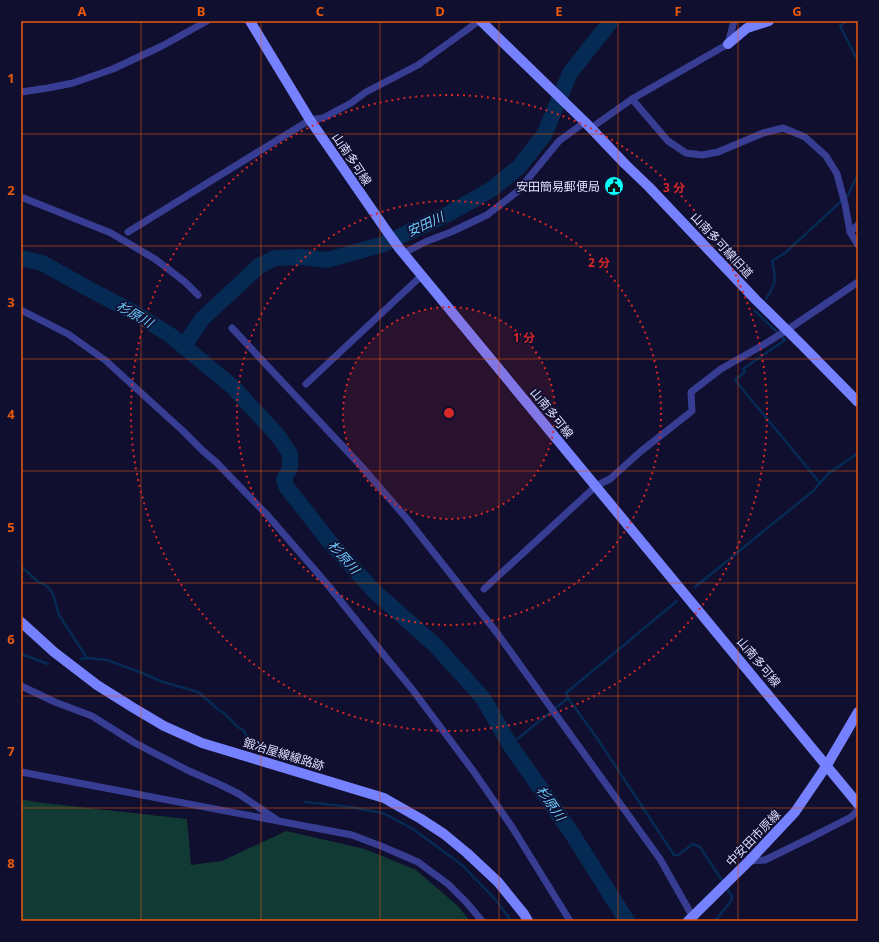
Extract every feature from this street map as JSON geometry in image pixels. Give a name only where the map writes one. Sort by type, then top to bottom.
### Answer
[{"type":"street","points":[[21,92],[73,83],[113,69],[162,46],[207,21]]},
{"type":"street","name":"山南多可線","points":[[250,21],[310,120],[386,230],[858,804]]},
{"type":"street","points":[[128,232],[310,120],[323,118],[351,103],[366,92],[418,65],[480,21]]},
{"type":"street","name":"山南多可線旧道","points":[[480,21],[588,125],[756,300],[858,402]]},
{"type":"street","points":[[728,44],[734,21]]},
{"type":"street","points":[[402,250],[451,232],[487,215],[518,191],[559,141],[728,44],[747,28],[769,21]]},
{"type":"street","points":[[632,99],[668,141],[686,153],[702,155],[718,152],[763,133],[783,128],[805,137],[826,156],[837,174],[845,204],[850,232],[858,245]]},
{"type":"street","points":[[21,197],[111,233],[155,259],[198,295]]},
{"type":"street","points":[[850,232],[858,225]]},
{"type":"street","points":[[306,384],[419,278],[424,277]]},
{"type":"street","points":[[484,589],[596,486],[610,479],[640,452],[692,411],[691,392],[721,369],[787,330],[858,282]]},
{"type":"street","points":[[21,310],[68,334],[105,360],[217,463],[270,517],[327,584],[412,689],[474,772],[512,827],[570,921]]},
{"type":"street","points":[[232,328],[363,468],[408,520],[497,633],[660,859],[691,920]]},
{"type":"street","name":"鍛冶屋線線路跡","points":[[21,622],[54,652],[97,685],[164,726],[202,743],[384,798],[421,819],[444,834],[498,882],[528,921]]},
{"type":"street","points":[[21,686],[55,702],[92,716],[142,746],[187,770],[239,794],[279,822]]},
{"type":"street","points":[[827,766],[858,712]]},
{"type":"street","name":"中安田市原線","points":[[691,920],[749,862],[795,812],[827,766]]},
{"type":"street","points":[[21,772],[352,836],[381,846],[418,862],[448,884],[482,921]]},
{"type":"street","points":[[749,862],[765,860],[850,817],[858,810]]},
{"type":"green space","points":[[21,799],[35,802],[187,819],[191,865],[222,861],[286,831],[365,849],[416,870],[458,906],[470,921],[21,921]]},
{"type":"waterway","name":"安田川","points":[[184,346],[202,319],[259,266],[275,258],[301,257],[327,260],[381,245],[448,214],[492,189],[519,167],[544,135],[570,73],[611,21]]},
{"type":"waterway","points":[[846,21],[840,26],[858,61]]},
{"type":"waterway","points":[[766,299],[775,281],[772,261],[785,253],[848,195],[858,174]]},
{"type":"waterway","name":"杉原川","points":[[21,258],[42,263],[133,312],[170,335],[233,387],[279,437],[290,454],[290,468],[284,479],[286,486],[328,540],[375,592],[435,645],[483,698],[510,745],[571,832],[627,921]]},
{"type":"waterway","points":[[755,311],[785,340],[743,369],[745,372],[735,380],[820,483]]},
{"type":"waterway","points":[[695,587],[813,491],[828,474],[858,453]]},
{"type":"waterway","points":[[21,566],[37,581],[47,586],[53,594],[59,615],[87,658]]},
{"type":"waterway","points":[[510,745],[568,698],[566,693],[677,601]]},
{"type":"waterway","points":[[21,654],[48,664]]},
{"type":"waterway","points":[[81,659],[87,658],[107,660],[163,682],[198,692],[244,731],[249,741],[256,746]]},
{"type":"waterway","points":[[568,698],[599,741],[674,855],[678,855],[693,844],[700,847],[723,882]]},
{"type":"waterway","points":[[305,802],[343,806],[383,813],[413,829],[462,865],[496,900],[511,921]]},
{"type":"waterway","points":[[715,921],[731,901],[732,897],[726,887]]},
{"type":"place","name":"安田簡易郵便局","points":[[614,186]]}]
